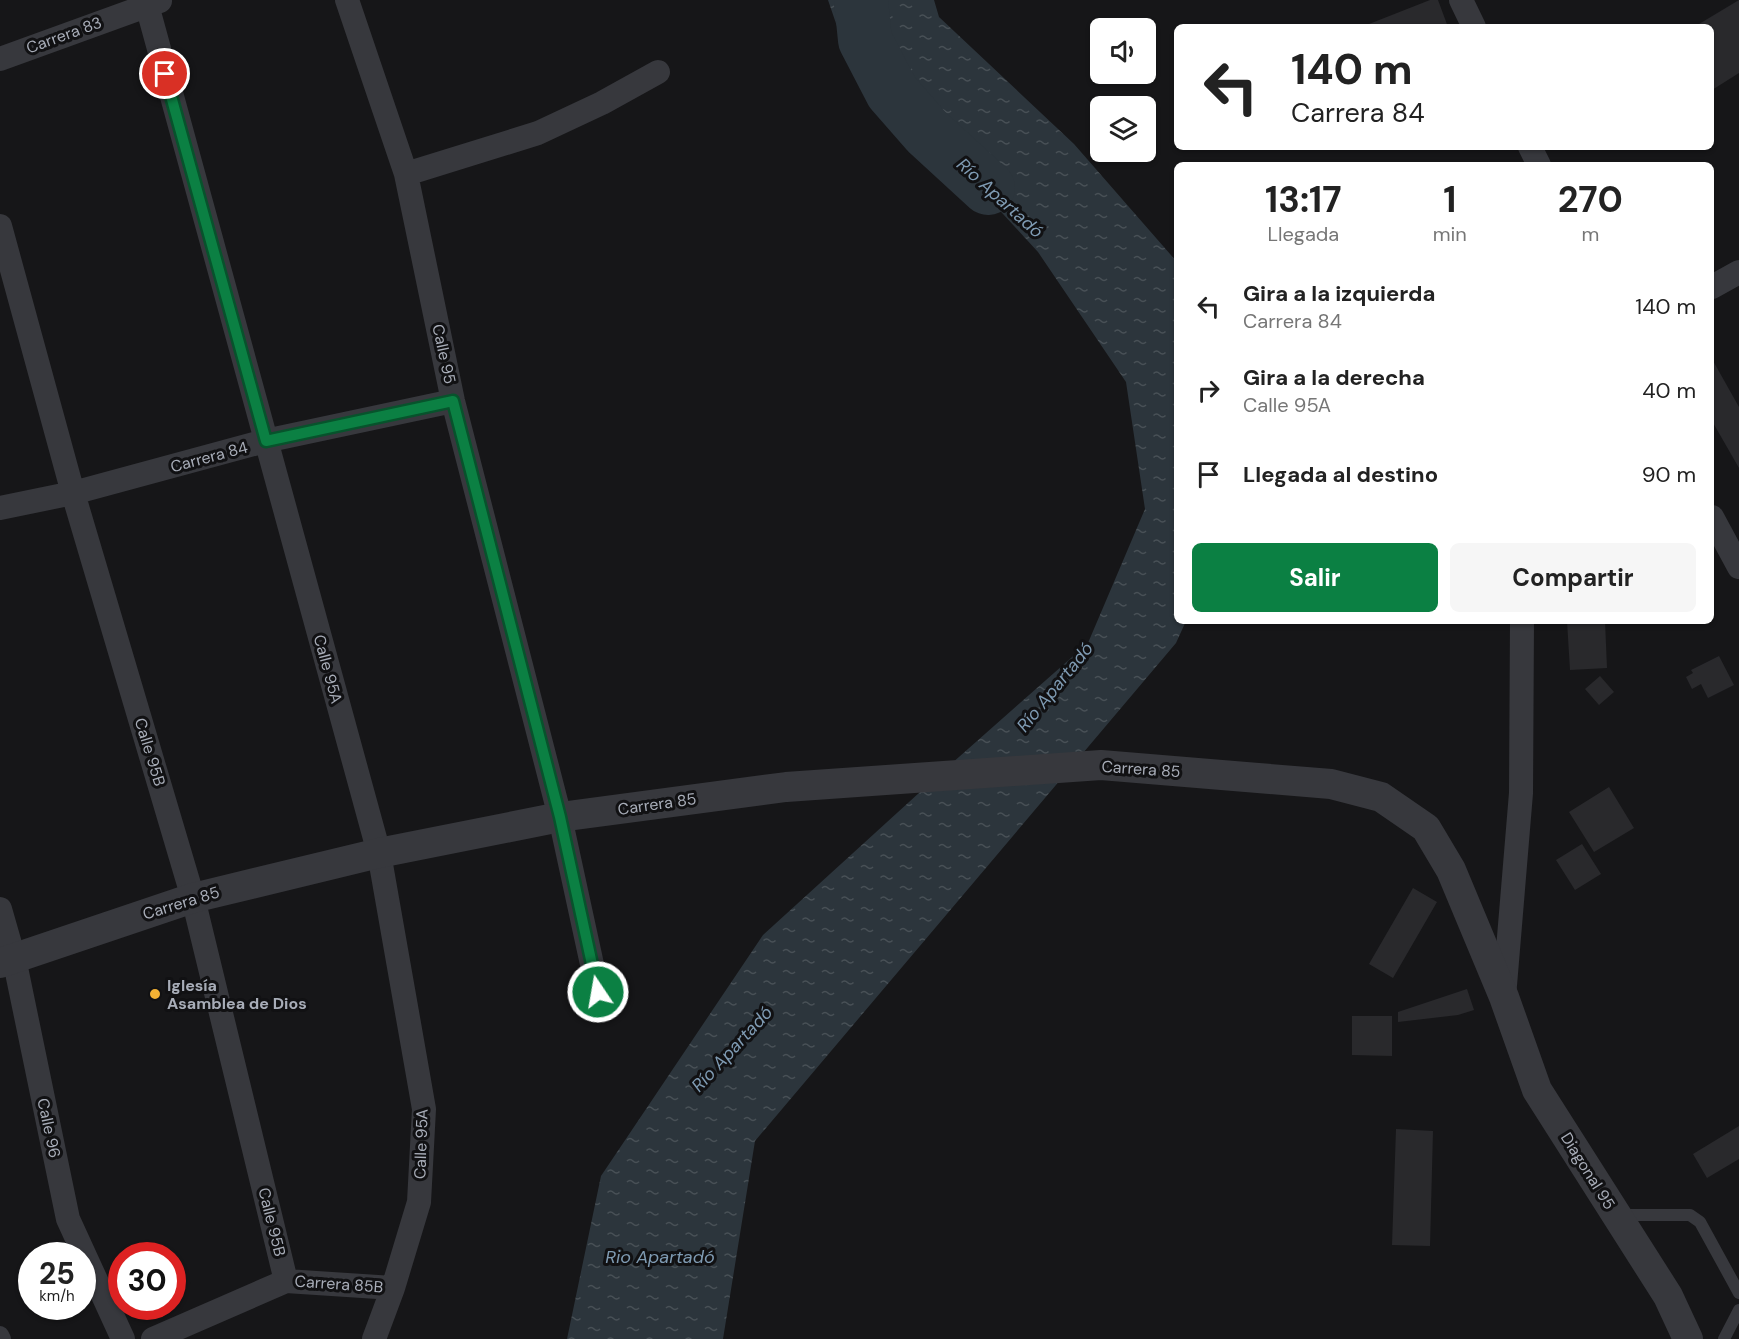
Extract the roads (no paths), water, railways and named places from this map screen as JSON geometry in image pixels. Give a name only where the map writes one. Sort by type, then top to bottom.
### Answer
[{"type":"street","name":"Calle 95","points":[[347,0],[406,174],[453,401],[560,817],[598,992]]},
{"type":"street","points":[[1461,0],[1473,24]]},
{"type":"street","name":"Carrera 83","points":[[0,59],[154,2]]},
{"type":"street","name":"Calle 95A","points":[[154,2],[266,441],[379,853],[424,1109],[419,1202],[393,1288],[374,1339]]},
{"type":"street","points":[[406,174],[538,133],[602,103],[658,72]]},
{"type":"street","name":"Calle 95B","points":[[0,226],[73,493],[193,898],[286,1281]]},
{"type":"street","points":[[1714,286],[1739,272]]},
{"type":"street","name":"Carrera 84","points":[[0,508],[73,493],[266,441],[453,401]]},
{"type":"street","points":[[1714,521],[1739,567]]},
{"type":"street","points":[[1504,997],[1521,793],[1522,624]]},
{"type":"street","name":"Carrera 85","points":[[7,960],[193,898],[379,853],[560,817],[786,787],[1101,765],[1331,784],[1381,797],[1426,828],[1451,870],[1504,997]]},
{"type":"street","name":"Calle 96","points":[[0,909],[7,960],[68,1219],[123,1339]]},
{"type":"street","name":"Diagonal 95","points":[[1504,997],[1537,1090],[1668,1296],[1688,1339]]},
{"type":"street","name":"Carrera 85B","points":[[153,1339],[286,1281],[393,1288]]},
{"type":"street","points":[[0,1335],[2,1339]]},
{"type":"lane","points":[[1616,1215],[1690,1215],[1700,1222],[1739,1293]]},
{"type":"lane","points":[[1724,1339],[1739,1310]]},
{"type":"water","name":"Rio Apartadó","points":[[828,0],[934,0],[939,17],[1074,144],[1174,259],[1174,624],[1185,624],[1176,643],[755,1141],[723,1339],[567,1339],[601,1176],[763,935],[1088,643],[1145,509],[1126,382],[1038,252],[841,38]]},
{"type":"waterway","name":"Río Apartadó","points":[[861,0],[865,40],[892,92],[927,132],[988,188]]},
{"type":"place","name":"Iglesía Asamblea de Dios","points":[[155,994]]}]
